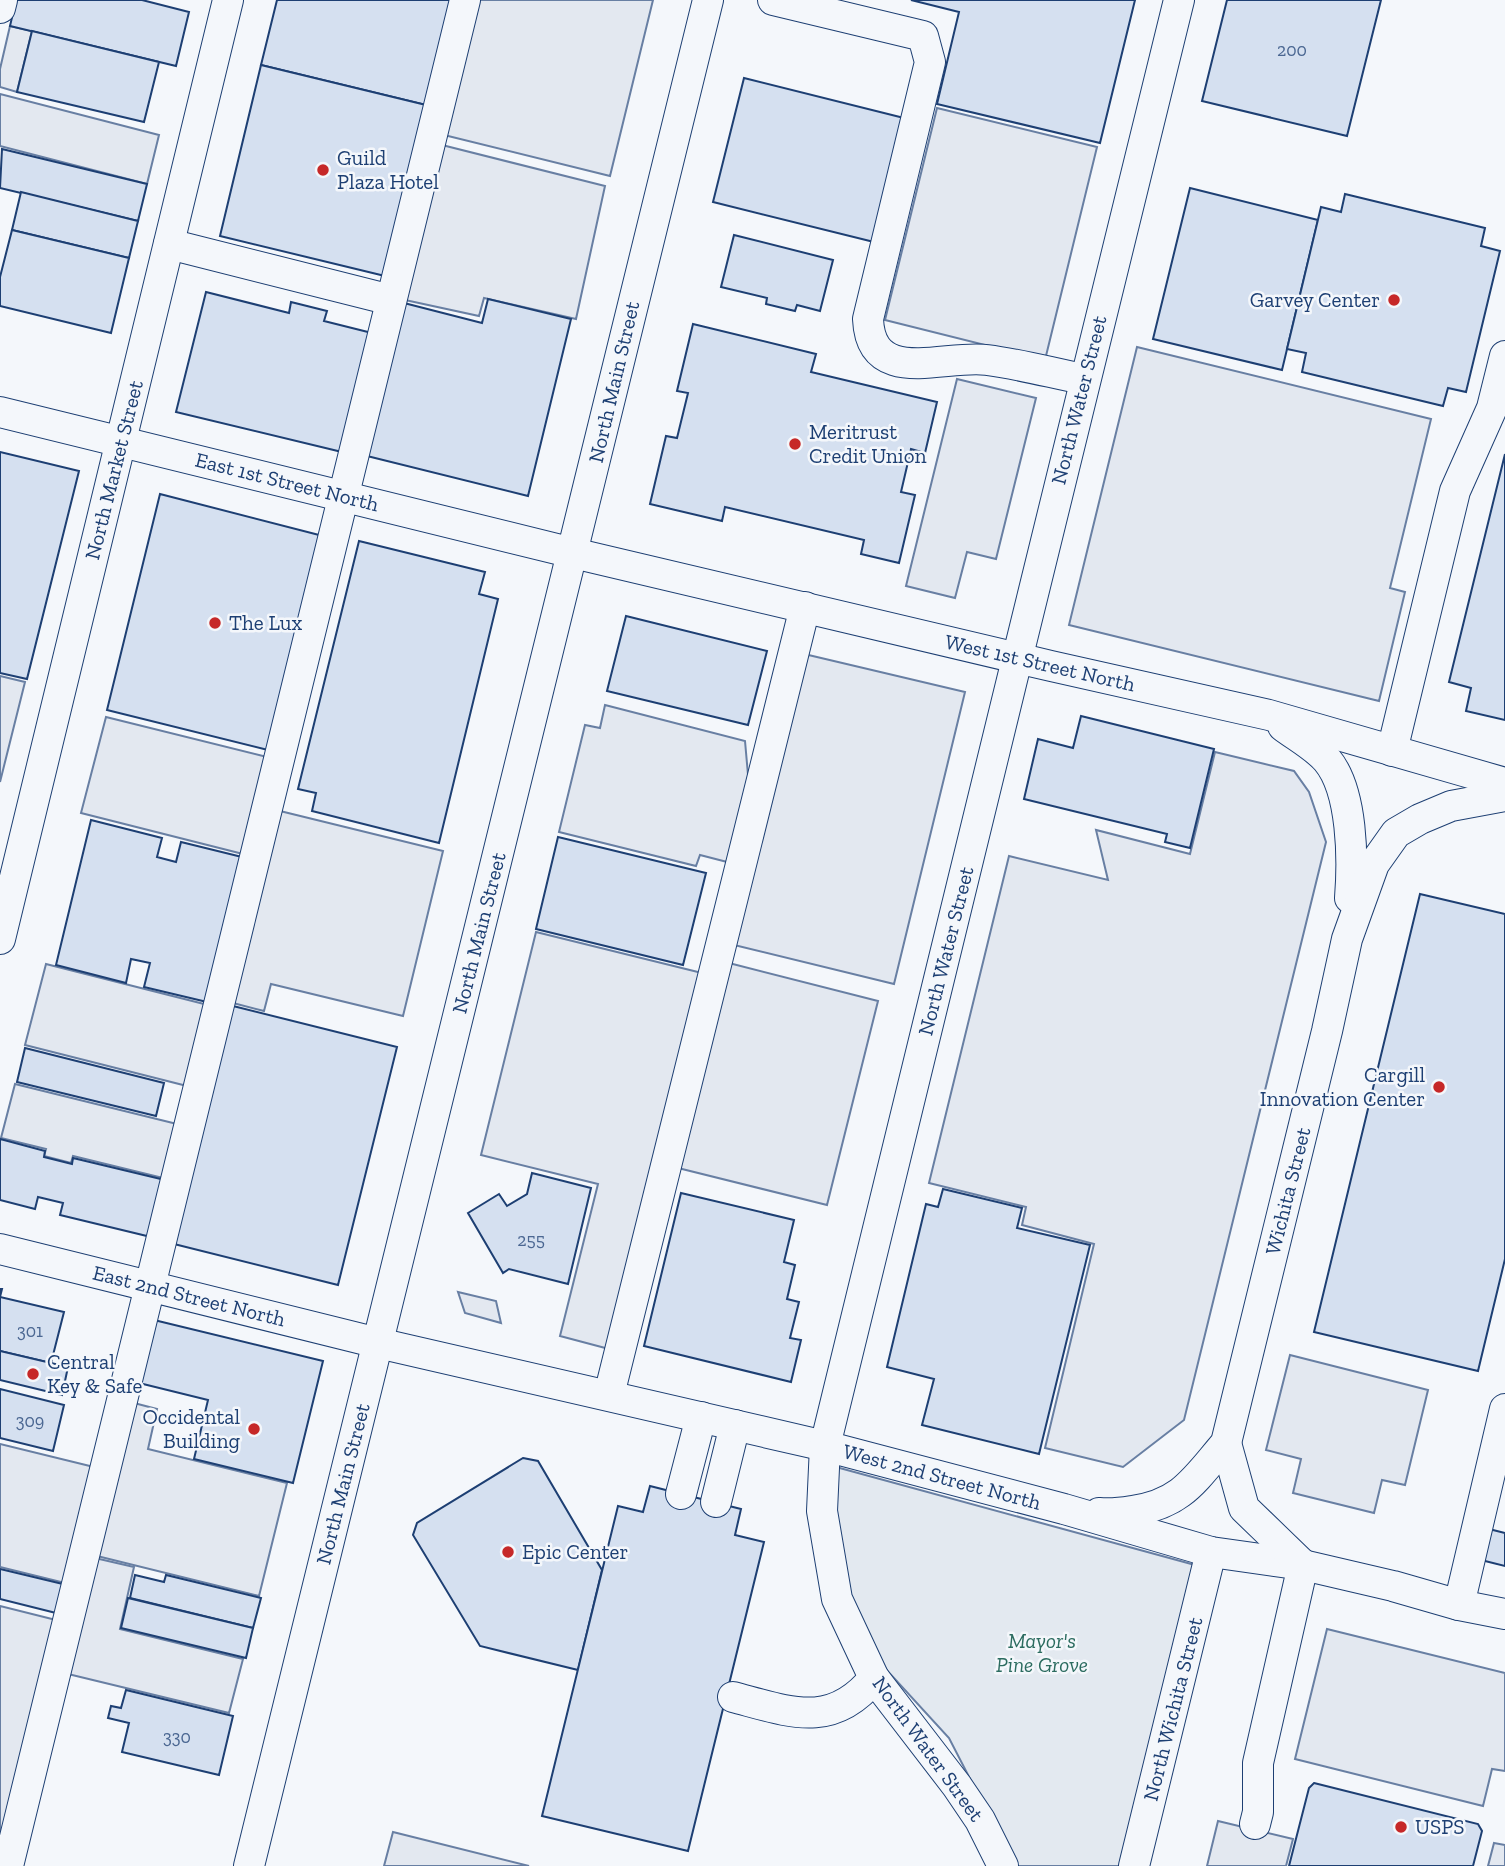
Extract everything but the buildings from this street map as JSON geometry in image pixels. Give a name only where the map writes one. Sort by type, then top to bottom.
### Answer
[{"type":"street","points":[[0,8],[2,0]]},
{"type":"street","name":"North Market Street","points":[[0,939],[228,0]]},
{"type":"street","points":[[8,1866],[465,0]]},
{"type":"street","name":"North Main Street","points":[[249,1866],[708,0]]},
{"type":"street","points":[[773,0],[923,36],[930,62],[868,319],[869,338],[883,355],[908,363],[985,359],[1083,379]]},
{"type":"street","name":"North Water Street","points":[[1003,1866],[980,1821],[957,1786],[874,1678],[837,1599],[822,1511],[825,1446],[1018,659],[1083,379],[1179,0]]},
{"type":"street","points":[[169,244],[391,300]]},
{"type":"street","points":[[1392,751],[1455,491],[1492,408],[1505,356]]},
{"type":"street","name":"East 1st Street North","points":[[0,412],[573,553]]},
{"type":"street","name":"West 1st Street North","points":[[573,553],[1018,659],[1269,715],[1505,783]]},
{"type":"street","points":[[609,1395],[805,607]]},
{"type":"street","points":[[1269,715],[1327,760],[1340,785],[1349,822],[1353,863],[1347,939]]},
{"type":"street","points":[[1347,939],[1374,864],[1396,834],[1420,819],[1451,806],[1505,796]]},
{"type":"street","name":"Wichita Street","points":[[1226,1443],[1324,1045],[1347,939]]},
{"type":"street","name":"East 2nd Street North","points":[[0,1249],[378,1343]]},
{"type":"street","name":"West 2nd Street North","points":[[378,1343],[825,1446],[1064,1509],[1211,1552],[1303,1565],[1505,1614]]},
{"type":"street","points":[[1459,1605],[1505,1409]]},
{"type":"street","points":[[681,1494],[701,1417]]},
{"type":"street","points":[[716,1502],[735,1425]]},
{"type":"street","points":[[1064,1509],[1110,1514],[1156,1508],[1185,1491],[1226,1443]]},
{"type":"street","points":[[1226,1443],[1244,1508],[1303,1565],[1258,1763],[1258,1812],[1255,1824]]},
{"type":"street","name":"North Wichita Street","points":[[1134,1866],[1211,1552]]},
{"type":"street","points":[[733,1696],[791,1711],[824,1713],[845,1706],[863,1693],[874,1678]]},
{"type":"green space","name":"Mayor's Pine Grove","points":[[836,1467],[1195,1565],[1120,1866],[1015,1866],[949,1738],[882,1665],[847,1591],[834,1524]]},
{"type":"shaded area","points":[[477,0],[653,0],[610,176],[444,135]]},
{"type":"shaded area","points":[[10,26],[32,31],[17,92],[0,87],[0,69]]},
{"type":"shaded area","points":[[0,94],[159,135],[147,184],[0,146]]},
{"type":"shaded area","points":[[937,108],[1097,147],[1045,360],[885,320]]},
{"type":"shaded area","points":[[442,145],[605,186],[576,319],[484,298],[479,316],[405,300]]},
{"type":"shaded area","points":[[1137,347],[1431,419],[1390,588],[1405,592],[1379,701],[1069,625]]},
{"type":"shaded area","points":[[957,379],[1036,398],[996,559],[967,552],[955,598],[906,586]]},
{"type":"shaded area","points":[[800,653],[965,692],[894,984],[730,944]]},
{"type":"shaded area","points":[[0,676],[25,682],[0,782]]},
{"type":"shaded area","points":[[605,705],[745,741],[749,786],[731,863],[700,855],[696,866],[559,832],[585,725],[600,728]]},
{"type":"shaded area","points":[[106,717],[267,757],[243,854],[81,813]]},
{"type":"shaded area","points":[[1215,752],[1294,771],[1309,792],[1326,842],[1184,1420],[1123,1467],[1045,1448],[1094,1244],[1022,1225],[1026,1207],[929,1183],[1009,856],[1108,880],[1096,830],[1190,854]]},
{"type":"shaded area","points":[[280,811],[443,851],[403,1016],[271,984],[264,1011],[233,1003]]},
{"type":"shaded area","points":[[536,932],[702,973],[609,1349],[560,1336],[598,1184],[481,1155]]},
{"type":"shaded area","points":[[725,962],[878,1001],[827,1205],[674,1167]]},
{"type":"shaded area","points":[[46,964],[208,1005],[187,1086],[25,1045]]},
{"type":"shaded area","points":[[15,1084],[177,1124],[163,1178],[73,1156],[71,1163],[44,1156],[46,1149],[1,1138]]},
{"type":"shaded area","points":[[458,1292],[496,1301],[501,1323],[465,1313]]},
{"type":"shaded area","points":[[1290,1355],[1428,1390],[1405,1485],[1382,1480],[1374,1513],[1293,1493],[1301,1459],[1266,1450]]},
{"type":"shaded area","points":[[134,1403],[157,1409],[148,1449],[287,1483],[259,1596],[97,1556]]},
{"type":"shaded area","points":[[0,1444],[94,1467],[65,1583],[0,1567]]},
{"type":"shaded area","points":[[95,1558],[134,1567],[120,1629],[243,1659],[229,1713],[68,1674]]},
{"type":"shaded area","points":[[0,1606],[56,1620],[0,1846]]},
{"type":"shaded area","points":[[1327,1629],[1505,1673],[1505,1771],[1492,1769],[1483,1806],[1295,1759]]},
{"type":"shaded area","points":[[1218,1821],[1293,1839],[1286,1866],[1207,1866]]},
{"type":"shaded area","points":[[393,1832],[529,1866],[384,1866]]},
{"type":"shaded area","points":[[1494,1843],[1505,1845],[1505,1866],[1488,1866]]},
{"type":"place","name":"Guild Plaza Hotel","points":[[323,170]]},
{"type":"place","name":"Garvey Center","points":[[1394,300]]},
{"type":"place","name":"Meritrust Credit Union","points":[[795,444]]},
{"type":"place","name":"The Lux","points":[[215,623]]},
{"type":"place","name":"Cargill Innovation Center","points":[[1439,1087]]},
{"type":"place","name":"Central Key & Safe","points":[[33,1374]]},
{"type":"place","name":"Occidental Building","points":[[254,1429]]},
{"type":"place","name":"Epic Center","points":[[508,1552]]},
{"type":"place","name":"USPS","points":[[1401,1827]]}]
